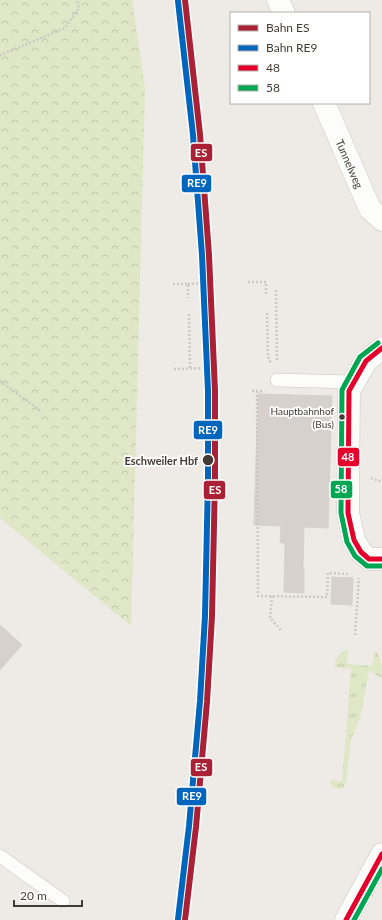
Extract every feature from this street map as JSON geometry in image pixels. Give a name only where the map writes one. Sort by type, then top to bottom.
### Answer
[{"type":"street","points":[[278,0],[284,12]]},
{"type":"street","name":"Tunnelweg","points":[[324,104],[370,209],[382,220]]},
{"type":"street","points":[[382,348],[366,361],[349,390],[348,513],[354,540],[360,552],[369,559],[382,560]]},
{"type":"street","points":[[346,920],[382,854]]},
{"type":"lane","points":[[278,380],[353,382]]},
{"type":"lane","points":[[0,856],[63,901]]},
{"type":"path","points":[[0,56],[65,28],[79,8],[77,0]]},
{"type":"path","points":[[248,282],[266,282],[266,295]]},
{"type":"path","points":[[173,284],[204,283]]},
{"type":"path","points":[[188,284],[188,298]]},
{"type":"path","points":[[276,290],[278,380]]},
{"type":"path","points":[[267,313],[268,344]]},
{"type":"path","points":[[189,314],[190,368]]},
{"type":"path","points":[[174,369],[208,368]]},
{"type":"path","points":[[0,381],[42,412]]},
{"type":"path","points":[[252,391],[257,391],[258,596],[327,597],[328,573],[351,574]]},
{"type":"path","points":[[355,635],[359,574]]},
{"type":"path","points":[[272,596],[270,618],[281,630]]},
{"type":"green space","points":[[0,0],[132,0],[145,89],[131,626],[0,518]]},
{"type":"green space","points":[[348,649],[347,664],[372,666],[375,650],[381,663],[382,679],[369,670],[360,719],[351,739],[346,783],[342,789],[337,789],[330,783],[331,780],[342,782],[351,669],[335,667],[335,664],[340,653]]},
{"type":"building","points":[[258,394],[332,396],[328,528],[304,527],[304,593],[284,592],[285,544],[280,542],[281,526],[254,525]]},
{"type":"building","points":[[332,577],[353,578],[352,605],[331,604]]},
{"type":"building","points":[[0,625],[22,645],[0,670]]},
{"type":"rail line","name":"ES","points":[[185,0],[200,134],[209,255],[215,391],[212,616],[207,702],[196,827],[185,920]]},
{"type":"rail line","name":"RE9","points":[[178,1],[193,135],[202,255],[208,391],[205,616],[200,701],[189,826],[178,919]]},
{"type":"transit line","name":"58","points":[[378,343],[360,357],[342,390],[341,513],[347,542],[355,556],[367,566],[382,566]]},
{"type":"transit line","name":"48","points":[[382,348],[366,361],[349,391],[348,513],[354,540],[361,552],[369,559],[382,559]]},
{"type":"transit line","name":"48","points":[[346,920],[382,854]]},
{"type":"transit line","name":"58","points":[[354,920],[382,869]]},
{"type":"place","name":"Hauptbahnhof (Bus)","points":[[342,417]]},
{"type":"place","name":"Eschweiler Hbf","points":[[208,460]]}]
